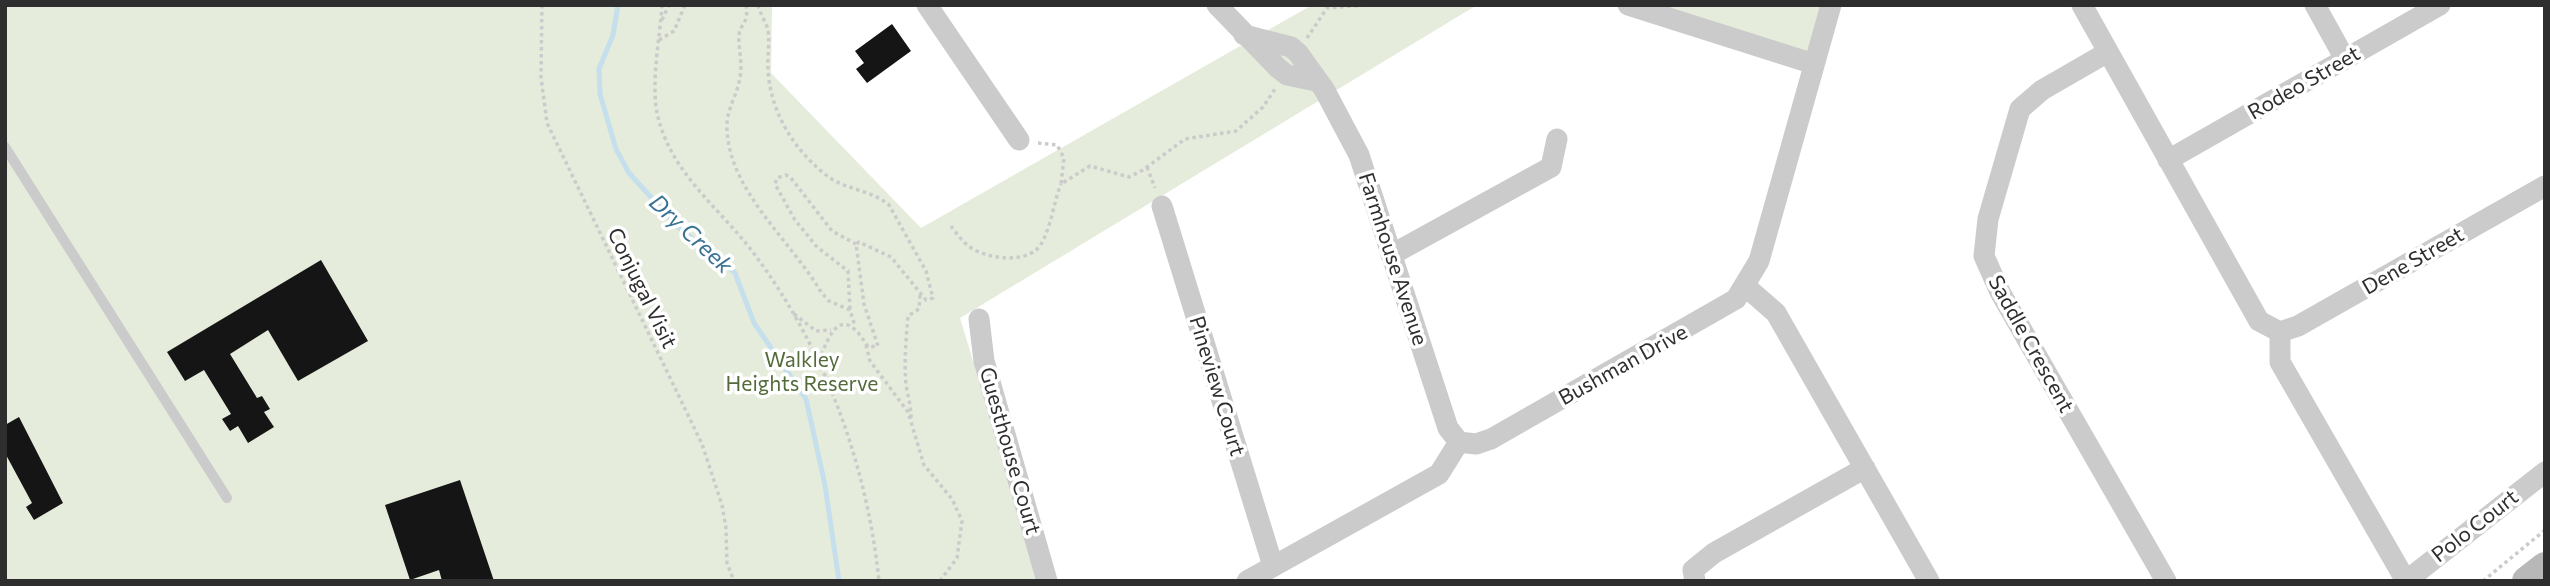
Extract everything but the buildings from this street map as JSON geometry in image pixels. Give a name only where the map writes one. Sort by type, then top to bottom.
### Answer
[{"type":"main road","points":[[2527,581],[2545,567]]},
{"type":"street","points":[[927,5],[1018,140]]},
{"type":"street","points":[[1217,5],[1244,35],[1285,73],[1316,81]]},
{"type":"street","points":[[1628,5],[1814,64]]},
{"type":"street","name":"Bushman Drive","points":[[1459,442],[1476,444],[1491,439],[1736,299],[1759,261],[1831,5]]},
{"type":"street","points":[[2082,5],[2259,321],[2280,331],[2280,362],[2406,581]]},
{"type":"street","points":[[2315,5],[2345,59]]},
{"type":"street","name":"Rodeo Street","points":[[2168,160],[2440,5]]},
{"type":"street","points":[[1244,35],[1291,47],[1298,53]]},
{"type":"street","name":"Saddle Crescent","points":[[2108,52],[2042,90],[2020,109],[1988,219],[1984,256],[2000,292],[2166,581]]},
{"type":"street","name":"Farmhouse Avenue","points":[[1298,53],[1324,89],[1359,155],[1448,428],[1459,442]]},
{"type":"street","points":[[1391,255],[1551,167],[1558,139]]},
{"type":"street","name":"Dene Street","points":[[2280,331],[2298,326],[2545,186]]},
{"type":"street","name":"Pineview Court","points":[[1162,206],[1273,566]]},
{"type":"street","points":[[1745,286],[1776,313],[1929,581]]},
{"type":"street","name":"Guesthouse Court","points":[[979,319],[984,361],[1046,581]]},
{"type":"street","points":[[1247,581],[1439,474],[1459,442]]},
{"type":"street","points":[[1695,581],[1693,570],[1714,553],[1865,468]]},
{"type":"street","name":"Polo Court","points":[[2406,581],[2545,472]]},
{"type":"lane","points":[[5,147],[227,498]]},
{"type":"path","name":"Conjugal Visit","points":[[542,5],[541,78],[547,123],[702,444],[722,505],[727,563],[734,581]]},
{"type":"path","points":[[662,5],[657,116],[673,153],[707,203],[755,254],[818,364],[839,411],[863,480],[879,581]]},
{"type":"path","points":[[661,21],[669,5]]},
{"type":"path","points":[[659,40],[674,31],[685,5]]},
{"type":"path","points":[[746,5],[748,19],[739,33],[740,81],[727,121],[732,159],[753,203],[776,227],[821,292],[829,301],[850,310]]},
{"type":"path","points":[[758,5],[768,29],[770,86],[785,128],[794,143],[826,175],[840,184],[881,198],[889,205],[926,271],[933,298],[926,300],[891,257],[866,243],[856,244],[832,231],[791,178],[786,175],[777,178],[775,184],[795,220],[824,255],[848,271],[850,310],[855,328],[865,343],[870,361],[899,398],[912,422]]},
{"type":"path","points":[[1298,53],[1327,8],[1369,5]]},
{"type":"path","points":[[1061,184],[1090,166],[1129,177],[1185,139],[1236,131],[1263,107],[1285,73]]},
{"type":"path","points":[[951,226],[966,245],[987,255],[1013,258],[1037,250],[1046,234],[1052,203],[1061,184],[1064,158],[1057,145],[1018,140]]},
{"type":"path","points":[[856,244],[864,304],[878,341],[873,349],[865,343]]},
{"type":"path","points":[[918,289],[919,309],[908,316],[905,358],[912,422],[924,466],[952,499],[962,520],[957,558],[940,581]]},
{"type":"path","points":[[790,311],[816,331],[831,330],[849,324],[855,328]]},
{"type":"path","points":[[818,364],[831,330]]},
{"type":"path","points":[[2483,581],[2545,530]]},
{"type":"green space","name":"Walkley Heights Reserve","points":[[5,5],[772,5],[771,73],[921,228],[1312,5],[1477,5],[960,318],[1040,581],[5,581]]},
{"type":"green space","points":[[1628,5],[1831,5],[1814,64]]},
{"type":"waterway","name":"Dry Creek","points":[[618,5],[613,35],[599,69],[600,94],[616,149],[629,173],[677,226],[735,273],[754,323],[806,399],[825,485],[839,581]]}]
